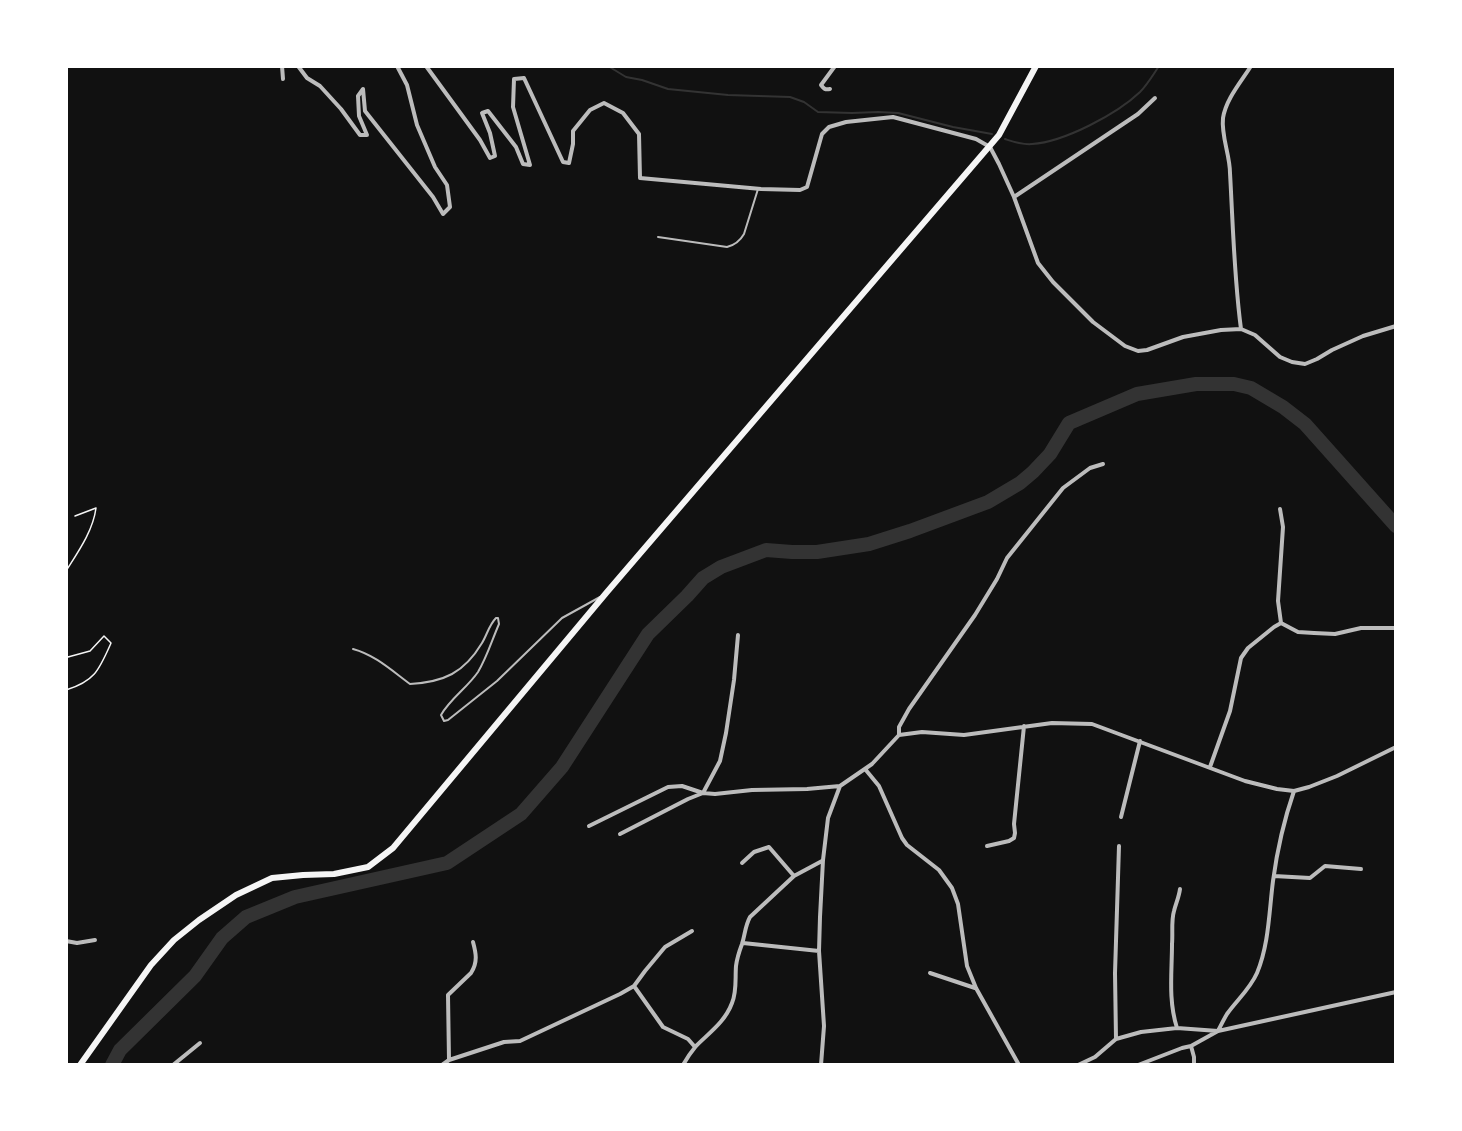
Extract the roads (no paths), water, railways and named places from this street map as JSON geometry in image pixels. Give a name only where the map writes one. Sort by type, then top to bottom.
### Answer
[{"type":"main road","points":[[80,1065],[151,965],[174,940],[199,920],[237,895],[272,878],[334,874],[368,867],[393,848],[607,592],[990,147],[999,135],[1036,66]]},
{"type":"street","points":[[282,66],[283,79]]},
{"type":"street","points":[[298,66],[307,78],[320,86],[341,109],[360,135],[367,135],[359,116],[357,96],[363,90],[365,111],[434,197],[443,214],[450,207],[447,185],[435,167],[421,135],[407,85],[397,66]]},
{"type":"street","points":[[426,66],[480,140],[490,158],[495,156],[490,133],[482,113],[488,111],[516,147],[523,164],[530,165],[513,107],[514,79],[524,78],[563,162],[569,163],[573,131],[590,110],[604,103],[623,113],[639,134],[640,178],[758,189],[800,190],[807,187],[822,134],[830,127],[846,122],[893,117],[976,139],[990,147],[999,164],[1014,197],[1038,263],[1053,282],[1093,322],[1125,346],[1138,351],[1183,337],[1241,329],[1255,335],[1280,357],[1305,364],[1363,336],[1396,326]]},
{"type":"street","points":[[830,89],[826,90],[821,85],[835,66]]},
{"type":"street","points":[[1241,329],[1230,170],[1223,119],[1231,97],[1251,66]]},
{"type":"street","points":[[1014,197],[1138,114],[1155,98]]},
{"type":"street","points":[[899,735],[899,727],[909,709],[975,615],[1007,558],[1063,488],[1090,468],[1103,464]]},
{"type":"street","points":[[1280,509],[1283,526],[1278,601],[1281,623]]},
{"type":"street","points":[[1281,623],[1298,632],[1325,634],[1361,628],[1396,628]]},
{"type":"street","points":[[1210,767],[1230,711],[1241,658],[1248,648],[1281,623]]},
{"type":"street","points":[[620,834],[703,793],[720,761],[726,734],[738,635]]},
{"type":"street","points":[[589,826],[668,787],[682,786],[703,793],[715,794],[840,786],[872,764],[899,735],[922,732],[964,735],[1052,723],[1092,723],[1245,781],[1294,791],[1337,776],[1396,747]]},
{"type":"street","points":[[987,846],[1014,838],[1024,726]]},
{"type":"street","points":[[1121,817],[1140,741]]},
{"type":"street","points":[[865,769],[879,786],[907,845],[939,870],[952,888],[958,904],[967,966],[976,988],[1019,1065]]},
{"type":"street","points":[[821,1065],[824,1026],[819,951],[823,860],[828,818],[840,786]]},
{"type":"street","points":[[1138,1065],[1191,1046],[1218,1030],[1247,992],[1257,973],[1268,929],[1274,876],[1286,815],[1294,791]]},
{"type":"street","points":[[1116,1039],[1115,973],[1119,846]]},
{"type":"street","points":[[742,863],[754,852],[769,847],[794,876]]},
{"type":"street","points":[[682,1065],[695,1047],[718,1026],[729,1010],[736,987],[738,951],[750,917],[794,876],[823,860]]},
{"type":"street","points":[[1274,876],[1310,878],[1325,866],[1361,869]]},
{"type":"street","points":[[1177,1028],[1173,1018],[1171,984],[1174,911],[1180,889]]},
{"type":"street","points":[[442,1065],[449,1060],[504,1042],[520,1041],[569,1020],[634,986],[665,947],[692,931]]},
{"type":"street","points":[[66,941],[77,943],[95,940]]},
{"type":"street","points":[[449,1060],[448,995],[474,969],[477,956],[473,942]]},
{"type":"street","points":[[742,943],[819,951]]},
{"type":"street","points":[[930,973],[976,988]]},
{"type":"street","points":[[634,986],[663,1027],[688,1039],[695,1047]]},
{"type":"street","points":[[1078,1065],[1095,1057],[1116,1039],[1141,1032],[1177,1028],[1218,1030],[1396,992]]},
{"type":"street","points":[[173,1065],[200,1043]]},
{"type":"street","points":[[1191,1046],[1194,1065]]},
{"type":"lane","points":[[658,237],[732,246],[744,234],[758,189]]},
{"type":"lane","points":[[353,649],[383,663],[410,684],[426,683],[440,680],[464,666],[481,644],[490,624],[498,618],[499,624],[477,673],[465,689],[445,708],[441,716],[444,721],[497,681],[562,618],[607,592]]},
{"type":"waterway","points":[[608,66],[626,77],[668,89],[728,95],[790,97],[804,102],[818,112],[898,113],[992,134]]},
{"type":"waterway","points":[[1005,139],[1025,144],[1045,142],[1089,126],[1118,109],[1140,92],[1159,66]]},
{"type":"waterway","points":[[112,1065],[120,1050],[195,976],[222,938],[246,917],[295,897],[447,863],[521,814],[562,767],[648,634],[703,578],[721,567],[766,550],[817,552],[869,544],[988,502],[1020,483],[1033,472],[1050,454],[1069,423],[1137,394],[1196,384],[1234,384],[1251,388],[1283,407],[1305,424],[1396,526]]}]
